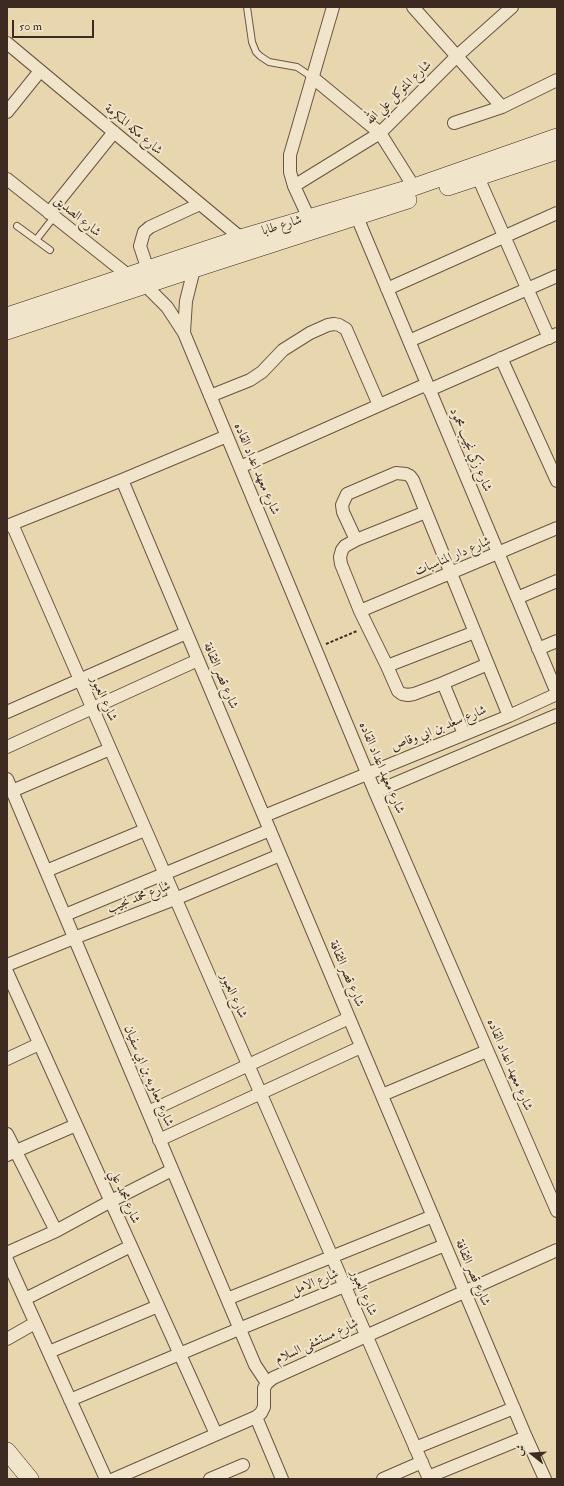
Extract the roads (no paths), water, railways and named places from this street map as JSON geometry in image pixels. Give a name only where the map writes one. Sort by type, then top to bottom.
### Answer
[{"type":"street","points":[[311,224],[294,186],[290,172],[290,155],[333,7]]},
{"type":"street","points":[[413,7],[502,107]]},
{"type":"street","name":"شارع المتوكل علي الله","points":[[294,186],[380,133],[457,56],[512,7]]},
{"type":"street","name":"شارع مكه المكرمة","points":[[7,43],[241,238]]},
{"type":"street","points":[[7,112],[40,71]]},
{"type":"street","points":[[312,77],[380,133],[414,187]]},
{"type":"street","points":[[454,123],[502,107],[557,80]]},
{"type":"street","points":[[52,215],[114,132]]},
{"type":"street","name":"شارع طابا","points":[[7,316],[129,276],[147,277],[194,269],[311,224],[557,137]]},
{"type":"street","name":"شارع طابا","points":[[7,331],[147,277],[241,238],[311,224],[357,217],[557,151]]},
{"type":"street","points":[[240,467],[379,405],[428,387],[553,336],[527,289],[478,177]]},
{"type":"street","name":"شارع الصديق","points":[[7,179],[129,276]]},
{"type":"street","points":[[147,277],[140,246],[144,232],[200,204]]},
{"type":"street","points":[[387,289],[557,213]]},
{"type":"street","name":"شارع زكي نجيب محمود","points":[[357,217],[557,693]]},
{"type":"street","name":"شارع معهد اعداد القاده","points":[[184,333],[186,301],[194,269]]},
{"type":"street","points":[[409,341],[557,276]]},
{"type":"street","name":"شارع معهد اعداد القاده","points":[[147,277],[184,333],[375,792],[487,1051],[554,1200],[557,1211]]},
{"type":"street","points":[[210,396],[250,380],[262,372],[283,350],[310,333],[328,325],[339,324],[346,329],[379,405]]},
{"type":"street","points":[[501,358],[557,481]]},
{"type":"street","points":[[9,525],[227,436]]},
{"type":"street","points":[[356,540],[343,512],[343,499],[347,494],[389,476],[401,473],[410,476],[413,480],[509,716]]},
{"type":"street","name":"شارع قصر الثقافة","points":[[122,480],[545,1479]]},
{"type":"street","points":[[426,512],[356,540],[345,546],[342,550],[340,557],[341,564],[360,611],[398,691],[402,694],[414,694],[488,664]]},
{"type":"street","name":"شارع العبور","points":[[9,525],[92,708],[429,1478]]},
{"type":"street","name":"شارع دار المناسبات","points":[[360,611],[557,528]]},
{"type":"street","points":[[517,598],[557,580]]},
{"type":"street","points":[[386,666],[475,632]]},
{"type":"street","points":[[7,712],[186,633]]},
{"type":"street","points":[[538,649],[557,641]]},
{"type":"street","points":[[7,747],[198,660]]},
{"type":"street","points":[[443,683],[464,734]]},
{"type":"street","name":"شارع سعد بن ابي وقاص","points":[[264,816],[509,716],[557,693]]},
{"type":"street","points":[[375,792],[557,715]]},
{"type":"street","points":[[12,791],[110,749]]},
{"type":"street","name":"شارع معاويه بن ابي سفيان","points":[[7,779],[255,1365],[267,1383]]},
{"type":"street","points":[[46,871],[145,830]]},
{"type":"street","name":"شارع محمد نجيب","points":[[65,915],[270,830]]},
{"type":"street","name":"شارع محمد نجيب","points":[[7,965],[175,899],[280,855]]},
{"type":"street","name":"شارع محمد علي","points":[[7,972],[216,1434]]},
{"type":"street","points":[[148,1112],[350,1018]]},
{"type":"street","points":[[7,1059],[40,1044]]},
{"type":"street","points":[[160,1140],[361,1047]]},
{"type":"street","points":[[382,1095],[487,1051]]},
{"type":"street","points":[[11,1153],[76,1125]]},
{"type":"street","points":[[7,1134],[11,1153],[56,1231]]},
{"type":"street","points":[[7,1253],[56,1231],[110,1201],[172,1170]]},
{"type":"street","name":"شارع الامل","points":[[227,1299],[433,1216]]},
{"type":"street","name":"شارع الامل","points":[[70,1400],[445,1245]]},
{"type":"street","points":[[24,1299],[131,1246]]},
{"type":"street","name":"شارع مستشفى السلام","points":[[256,1417],[261,1413],[264,1407],[264,1388],[273,1378],[557,1250]]},
{"type":"street","points":[[7,1260],[106,1479]]},
{"type":"street","points":[[49,1352],[158,1306]]},
{"type":"street","points":[[7,1339],[35,1323]]},
{"type":"street","points":[[415,1448],[514,1408]]},
{"type":"street","points":[[114,1479],[256,1417],[282,1479]]},
{"type":"street","points":[[429,1478],[526,1437]]},
{"type":"street","points":[[7,1451],[30,1479]]},
{"type":"street","points":[[383,1479],[422,1462]]},
{"type":"street","points":[[210,1479],[243,1465]]},
{"type":"lane","points":[[247,7],[252,42],[256,52],[269,62],[297,67],[312,77]]},
{"type":"lane","points":[[36,240],[52,215]]},
{"type":"lane","points":[[17,226],[50,250]]}]
